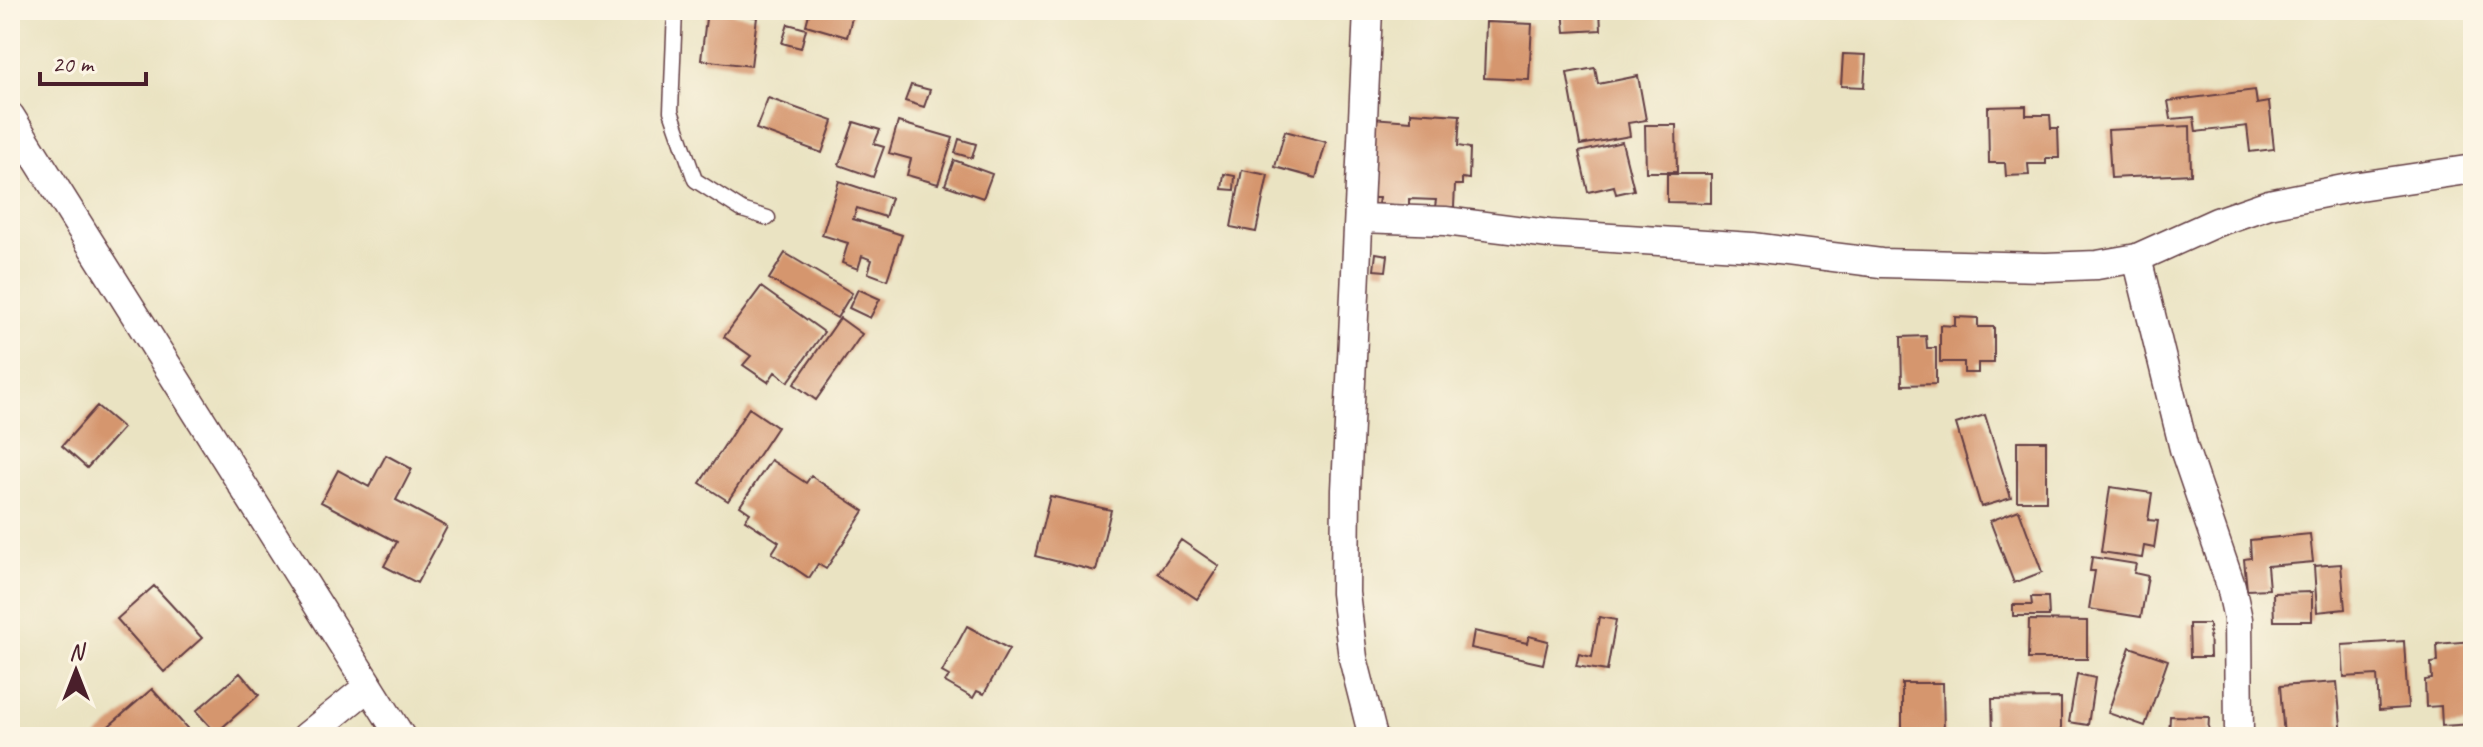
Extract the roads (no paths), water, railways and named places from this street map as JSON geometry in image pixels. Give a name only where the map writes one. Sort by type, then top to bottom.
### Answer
[{"type":"street","points":[[1368,10],[1346,490],[1345,593],[1353,658],[1373,737]]},
{"type":"street","points":[[10,116],[401,737]]},
{"type":"street","points":[[1360,218],[1445,221],[1549,234],[1753,247],[1881,263],[2046,267],[2097,265],[2137,258],[2217,222],[2269,204],[2359,186],[2473,169]]},
{"type":"street","points":[[2137,258],[2184,449],[2231,586],[2238,619],[2239,737]]},
{"type":"street","points":[[306,737],[369,686]]},
{"type":"lane","points":[[675,10],[671,111],[695,180],[742,210],[768,218]]}]
